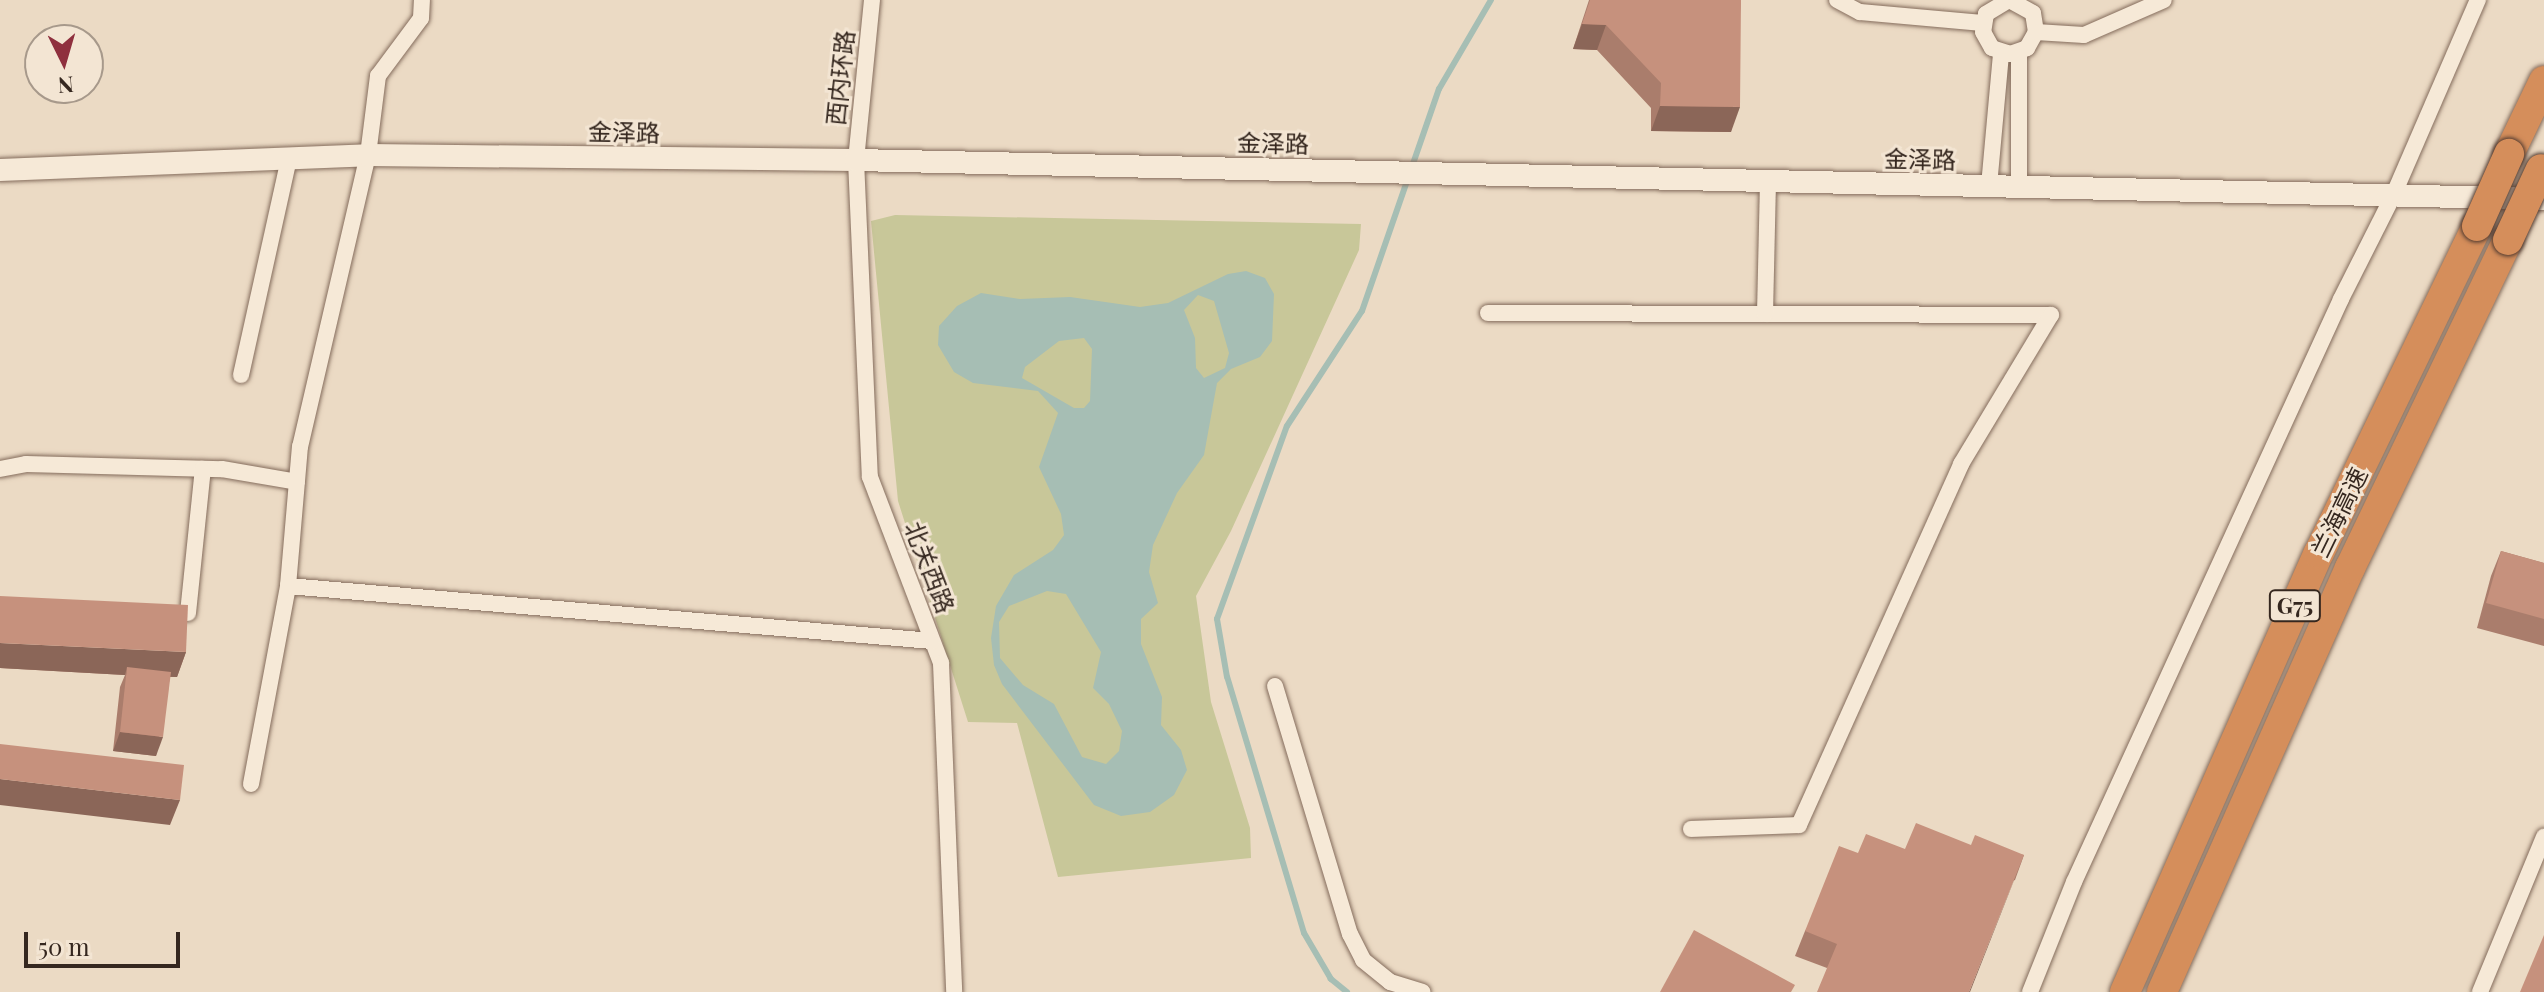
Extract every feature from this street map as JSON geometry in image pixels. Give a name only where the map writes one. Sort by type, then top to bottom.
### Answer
[{"type":"highway","name":"兰海高速","points":[[2125,992],[2319,553],[2544,81]]},
{"type":"highway","name":"兰海高速","points":[[2162,992],[2350,568],[2542,165]]},
{"type":"main road","name":"金泽路","points":[[0,170],[368,155],[856,160],[2544,199]]},
{"type":"street","points":[[251,784],[288,586],[300,447],[368,155],[378,76],[421,18],[422,0]]},
{"type":"street","name":"西内环路","points":[[856,160],[872,0]]},
{"type":"street","points":[[1837,0],[1860,12],[1983,23]]},
{"type":"street","points":[[2019,52],[2001,53],[1986,41],[1983,23],[1992,7],[2010,0],[2033,13],[2036,32],[2019,52],[2019,187]]},
{"type":"street","points":[[2036,32],[2084,35],[2164,0]]},
{"type":"street","points":[[2030,992],[2087,853],[2341,299],[2393,196],[2478,0]]},
{"type":"street","points":[[1989,186],[2001,53]]},
{"type":"street","points":[[241,375],[289,158]]},
{"type":"street","name":"北关西路","points":[[856,160],[870,477],[941,663],[954,992]]},
{"type":"street","points":[[1765,314],[1768,181]]},
{"type":"street","points":[[1488,313],[2051,315],[1961,464],[1799,825],[1691,829]]},
{"type":"street","points":[[0,469],[26,464],[203,469],[297,482]]},
{"type":"street","points":[[188,613],[203,469]]},
{"type":"street","points":[[288,586],[932,641]]},
{"type":"street","points":[[1275,686],[1350,934],[1363,960],[1390,982],[1422,992]]},
{"type":"street","points":[[2480,992],[2544,837]]},
{"type":"green space","points":[[895,215],[1361,224],[1359,250],[1231,531],[1196,596],[1211,702],[1250,828],[1251,858],[1058,877],[1017,723],[968,722],[898,501],[871,221]]},
{"type":"shaded area","points":[[1246,271],[1265,278],[1274,294],[1272,341],[1260,357],[1231,369],[1217,383],[1204,455],[1177,493],[1153,545],[1149,572],[1158,603],[1141,619],[1141,644],[1162,697],[1161,725],[1181,750],[1187,770],[1174,795],[1150,812],[1121,816],[1094,805],[1002,684],[994,665],[991,638],[996,606],[1014,575],[1053,550],[1064,535],[1061,514],[1039,467],[1058,413],[1038,391],[973,383],[954,372],[938,345],[939,326],[957,306],[981,293],[1020,299],[1070,297],[1140,307],[1168,303],[1228,274]],"holes":[[[1198,295],[1214,301],[1229,353],[1225,368],[1204,378],[1196,368],[1195,338],[1184,310]],[[1084,338],[1092,349],[1090,401],[1084,408],[1074,408],[1022,378],[1025,367],[1059,341]],[[1047,591],[1066,594],[1101,652],[1093,688],[1109,704],[1122,731],[1119,751],[1106,764],[1082,757],[1054,704],[1023,685],[1000,658],[999,622],[1009,606]]]},
{"type":"building","points":[[1590,0],[1741,0],[1740,107],[1660,106],[1661,83],[1606,25],[1582,24]]},
{"type":"building","points":[[2501,551],[2544,563],[2544,619],[2486,603]]},
{"type":"building","points":[[0,596],[188,605],[186,652],[0,643]]},
{"type":"building","points":[[127,667],[171,672],[163,737],[120,732]]},
{"type":"building","points":[[0,744],[184,765],[180,800],[0,779]]},
{"type":"building","points":[[1916,823],[1971,845],[1975,835],[2024,855],[1969,992],[1817,992],[1837,944],[1805,931],[1839,846],[1858,853],[1866,834],[1905,849]]},
{"type":"building","points":[[1694,930],[1795,985],[1791,992],[1660,992]]},
{"type":"building","points":[[2544,935],[2544,992],[2520,992]]},
{"type":"waterway","points":[[1347,992],[1331,979],[1304,933],[1227,677],[1217,619],[1287,426],[1362,311],[1439,89],[1491,0]]}]
